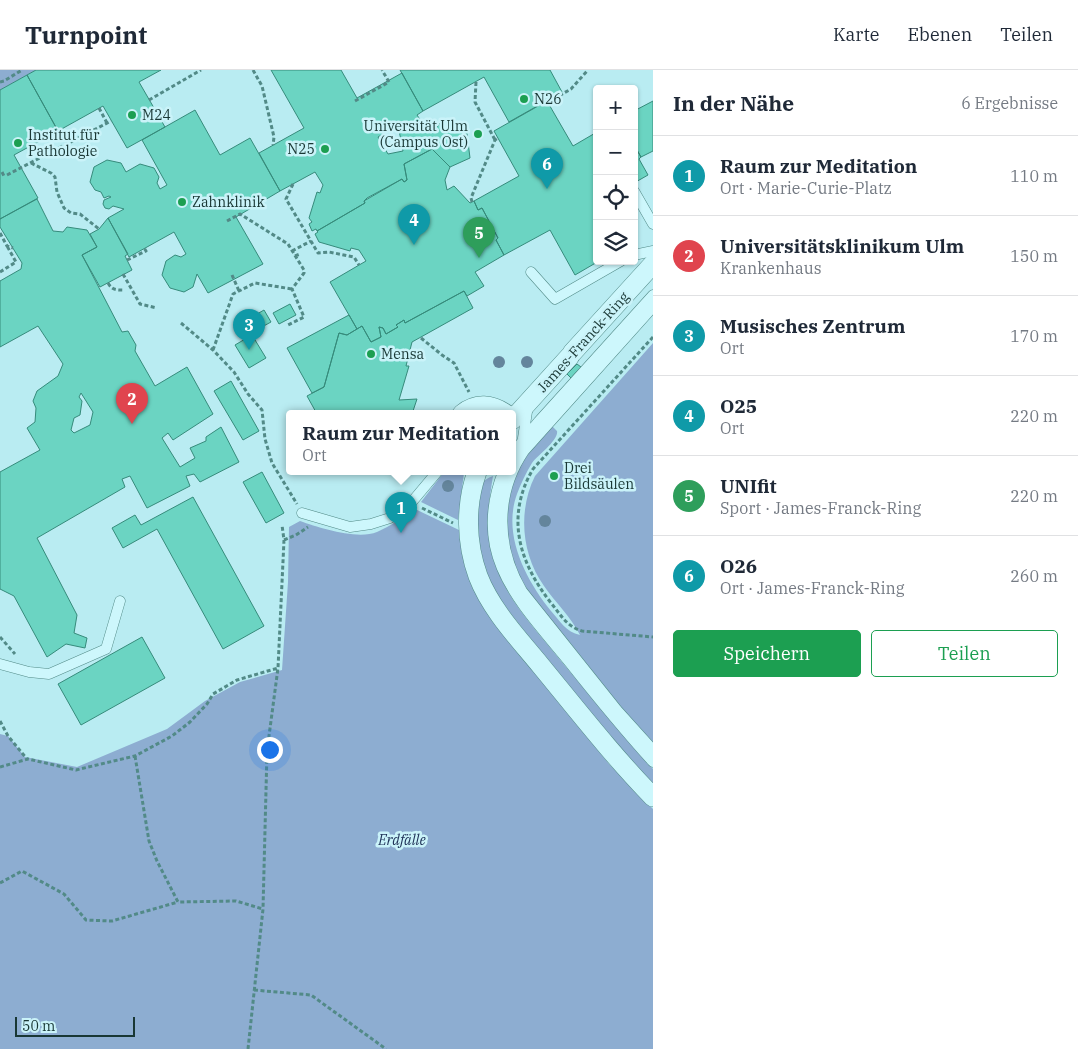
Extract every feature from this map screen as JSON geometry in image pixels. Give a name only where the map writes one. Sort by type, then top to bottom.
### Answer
[{"type":"street","name":"James-Franck-Ring","points":[[517,426],[528,402],[653,264]]},
{"type":"street","points":[[468,410],[472,407],[483,405],[498,410]]},
{"type":"street","points":[[476,475],[472,493],[468,530],[479,577],[496,609],[609,750],[653,796]]},
{"type":"lane","points":[[638,198],[653,224]]},
{"type":"lane","points":[[638,254],[653,251]]},
{"type":"lane","points":[[531,272],[555,299],[614,265]]},
{"type":"lane","points":[[516,455],[517,426],[653,295]]},
{"type":"lane","points":[[516,455],[535,437],[653,307]]},
{"type":"lane","points":[[302,513],[316,519],[350,528],[371,524],[390,518],[411,503],[434,475]]},
{"type":"lane","points":[[502,475],[494,504],[494,530],[499,560],[510,586],[527,611],[653,762]]},
{"type":"lane","points":[[511,475],[504,499],[502,530],[506,551],[516,581],[549,625],[653,750]]},
{"type":"lane","points":[[0,664],[30,672],[49,674],[106,649],[120,602]]},
{"type":"path","points":[[0,82],[4,82],[22,70]]},
{"type":"path","points":[[150,100],[201,70]]},
{"type":"path","points":[[253,70],[262,86],[274,137],[273,145]]},
{"type":"path","points":[[355,101],[389,82],[382,70]]},
{"type":"path","points":[[548,102],[571,89],[588,70]]},
{"type":"path","points":[[472,202],[471,198],[496,139],[475,102],[476,82]]},
{"type":"path","points":[[4,175],[109,122],[99,108]]},
{"type":"path","points":[[31,163],[52,173],[55,177],[57,192],[64,208],[71,213],[80,214],[99,229]]},
{"type":"path","points":[[293,184],[286,199],[318,253],[329,252],[354,257],[359,266]]},
{"type":"path","points":[[227,221],[240,214],[288,244],[304,273],[292,289]]},
{"type":"path","points":[[0,233],[16,262],[0,272]]},
{"type":"path","points":[[292,251],[311,241]]},
{"type":"path","points":[[7,246],[13,248]]},
{"type":"path","points":[[127,260],[146,250],[144,248]]},
{"type":"path","points":[[295,256],[300,254]]},
{"type":"path","points":[[123,274],[140,304],[157,308]]},
{"type":"path","points":[[232,275],[239,291]]},
{"type":"path","points":[[108,283],[111,288],[124,290]]},
{"type":"path","points":[[212,350],[233,294],[255,283],[292,289]]},
{"type":"path","points":[[288,325],[304,316],[292,289]]},
{"type":"path","points":[[181,323],[234,372],[248,394],[262,410],[265,439],[272,463],[302,513]]},
{"type":"path","points":[[653,337],[533,469],[523,489],[518,518],[521,548],[532,577],[570,627],[582,631],[653,637]]},
{"type":"path","points":[[420,338],[454,363],[471,397]]},
{"type":"path","points":[[411,503],[468,530]]},
{"type":"path","points":[[284,540],[296,536],[316,519]]},
{"type":"path","points":[[248,1049],[263,909],[267,751],[278,668],[284,540],[282,525]]},
{"type":"path","points":[[0,767],[28,759],[76,770],[134,756],[172,736],[190,722],[207,704],[213,694],[237,680],[278,668]]},
{"type":"path","points":[[0,721],[8,736],[28,759]]},
{"type":"path","points":[[134,756],[149,841],[178,902]]},
{"type":"path","points":[[0,883],[22,871],[64,894],[86,920],[112,921],[178,902],[236,900],[263,909]]},
{"type":"path","points":[[254,990],[311,995],[386,1049]]},
{"type":"green space","points":[[0,70],[36,70],[0,90]]},
{"type":"green space","points":[[653,343],[653,744],[525,587],[514,564],[510,549],[507,518],[512,487],[518,472],[525,458],[552,426],[557,431],[557,435],[552,443],[532,463],[524,478],[517,494],[512,525],[519,556],[533,585],[564,626],[575,634],[580,635],[544,586],[530,560],[524,532],[526,503],[535,476]]},
{"type":"green space","points":[[442,475],[464,475],[458,520],[421,502]]},
{"type":"green space","points":[[493,476],[489,509],[489,531],[492,552],[500,577],[515,603],[533,627],[653,769],[653,784],[606,733],[511,614],[492,585],[486,573],[478,538],[477,505],[481,486],[484,481]]},
{"type":"green space","name":"Erdfälle","points":[[415,509],[459,530],[468,572],[485,610],[609,764],[653,809],[653,1049],[0,1049],[0,734],[8,736],[25,757],[77,767],[167,729],[205,701],[240,682],[282,670],[288,582],[289,527],[300,521],[338,532],[359,535],[369,534],[387,527]]},
{"type":"building","name":"M24","points":[[36,70],[161,70],[139,82],[165,127],[127,148],[103,106],[58,131],[27,75]]},
{"type":"building","name":"N25","points":[[271,70],[341,70],[357,98],[402,73],[423,111],[417,115],[423,124],[437,127],[440,123],[466,126],[470,158],[450,167],[432,149],[404,164],[407,180],[404,182],[402,179],[317,231],[316,229],[312,231],[309,224],[312,222],[309,218],[317,192],[320,193],[323,185],[315,172],[280,191],[259,153],[304,128]],"holes":[[[398,125],[403,151],[388,154],[378,137]]]},
{"type":"building","name":"N26","points":[[400,70],[550,70],[562,92],[509,122],[484,77],[423,111]]},
{"type":"building","name":"Institut für Pathologie","points":[[27,75],[58,131],[14,155],[38,198],[0,219],[0,90]]},
{"type":"building","points":[[547,101],[573,146],[593,134],[593,264],[575,275],[550,230],[504,255],[496,240],[498,238],[482,208],[478,210],[474,201],[519,176],[494,131]]},
{"type":"building","points":[[653,101],[653,151],[641,157],[638,152],[638,109]]},
{"type":"building","name":"Zahnklinik","points":[[195,110],[220,155],[250,138],[280,191],[236,217],[263,264],[208,293],[197,274],[193,287],[184,292],[170,288],[162,275],[166,261],[175,255],[181,257],[186,254],[174,232],[129,257],[108,218],[124,209],[113,206],[109,209],[105,208],[104,200],[111,197],[104,198],[101,192],[95,190],[90,182],[94,167],[107,160],[121,163],[126,172],[140,164],[154,168],[159,177],[157,183],[160,189],[167,185],[142,140]]},
{"type":"building","points":[[432,149],[450,167],[445,180],[447,190],[454,186],[470,203],[474,201],[478,210],[482,208],[498,238],[496,240],[504,255],[475,272],[484,286],[467,296],[464,291],[405,323],[404,320],[396,325],[398,327],[386,334],[383,328],[379,327],[381,337],[371,342],[362,326],[357,329],[330,282],[366,261],[359,250],[351,248],[350,251],[319,242],[315,234],[365,203],[364,201],[367,198],[402,179],[404,182],[407,180],[404,164]]},
{"type":"building","points":[[638,152],[641,157],[639,159],[648,175],[638,181]]},
{"type":"building","points":[[37,199],[53,231],[63,232],[67,227],[87,230],[97,247],[82,255],[122,332],[128,331],[136,345],[135,351],[155,386],[187,367],[213,414],[173,440],[168,433],[162,438],[180,467],[195,458],[190,448],[206,441],[206,437],[221,427],[239,462],[200,482],[194,474],[186,476],[190,486],[147,508],[130,476],[122,479],[125,487],[37,538],[77,615],[74,633],[87,638],[85,648],[66,644],[47,657],[14,596],[0,589],[0,472],[40,450],[27,428],[35,422],[36,408],[33,401],[37,391],[58,376],[63,364],[38,326],[0,347],[0,281],[21,269],[22,263],[0,227],[0,219]],"holes":[[[81,393],[93,412],[90,425],[74,433],[71,430],[74,418],[80,415],[82,401],[79,397]]]},
{"type":"building","points":[[108,218],[128,254],[125,256],[132,270],[100,287],[82,255],[97,247],[90,234],[99,229]]},
{"type":"building","name":"Mensa","points":[[464,291],[473,308],[412,342],[406,366],[409,366],[399,400],[417,399],[413,410],[315,410],[307,396],[324,387],[339,333],[347,335],[362,326],[371,342],[381,337],[379,327],[383,328],[386,334],[398,327],[396,325],[404,320],[405,323]]},
{"type":"building","points":[[290,304],[296,315],[279,324],[273,313]]},
{"type":"building","points":[[264,310],[271,322],[251,333],[245,321]]},
{"type":"building","points":[[349,315],[357,329],[347,335],[339,333],[324,387],[312,393],[287,348]]},
{"type":"building","points":[[252,335],[266,358],[249,368],[235,345]]},
{"type":"building","points":[[577,364],[581,367],[571,378],[567,374]]},
{"type":"building","points":[[231,381],[259,431],[243,440],[214,391]]},
{"type":"building","points":[[262,472],[284,513],[266,523],[243,482]]},
{"type":"building","points":[[193,497],[264,626],[223,649],[157,529],[123,548],[112,528],[135,515],[141,525]]},
{"type":"building","points":[[142,637],[165,678],[81,725],[58,684]]},
{"type":"place","name":"N26","points":[[524,99]]},
{"type":"place","name":"M24","points":[[132,115]]},
{"type":"place","name":"Universität Ulm (Campus Ost)","points":[[478,134]]},
{"type":"place","name":"Institut für Pathologie","points":[[18,143]]},
{"type":"place","name":"N25","points":[[325,149]]},
{"type":"place","name":"O26","points":[[547,189]]},
{"type":"place","name":"Zahnklinik","points":[[182,202]]},
{"type":"place","name":"O25","points":[[414,245]]},
{"type":"place","name":"UNIfit","points":[[479,258]]},
{"type":"place","name":"Musisches Zentrum","points":[[249,350]]},
{"type":"place","name":"Mensa","points":[[371,354]]},
{"type":"place","name":"Universitätsklinikum Ulm","points":[[132,424]]},
{"type":"place","name":"Drei Bildsäulen","points":[[554,476]]},
{"type":"place","name":"Raum zur Meditation","points":[[401,533]]}]
